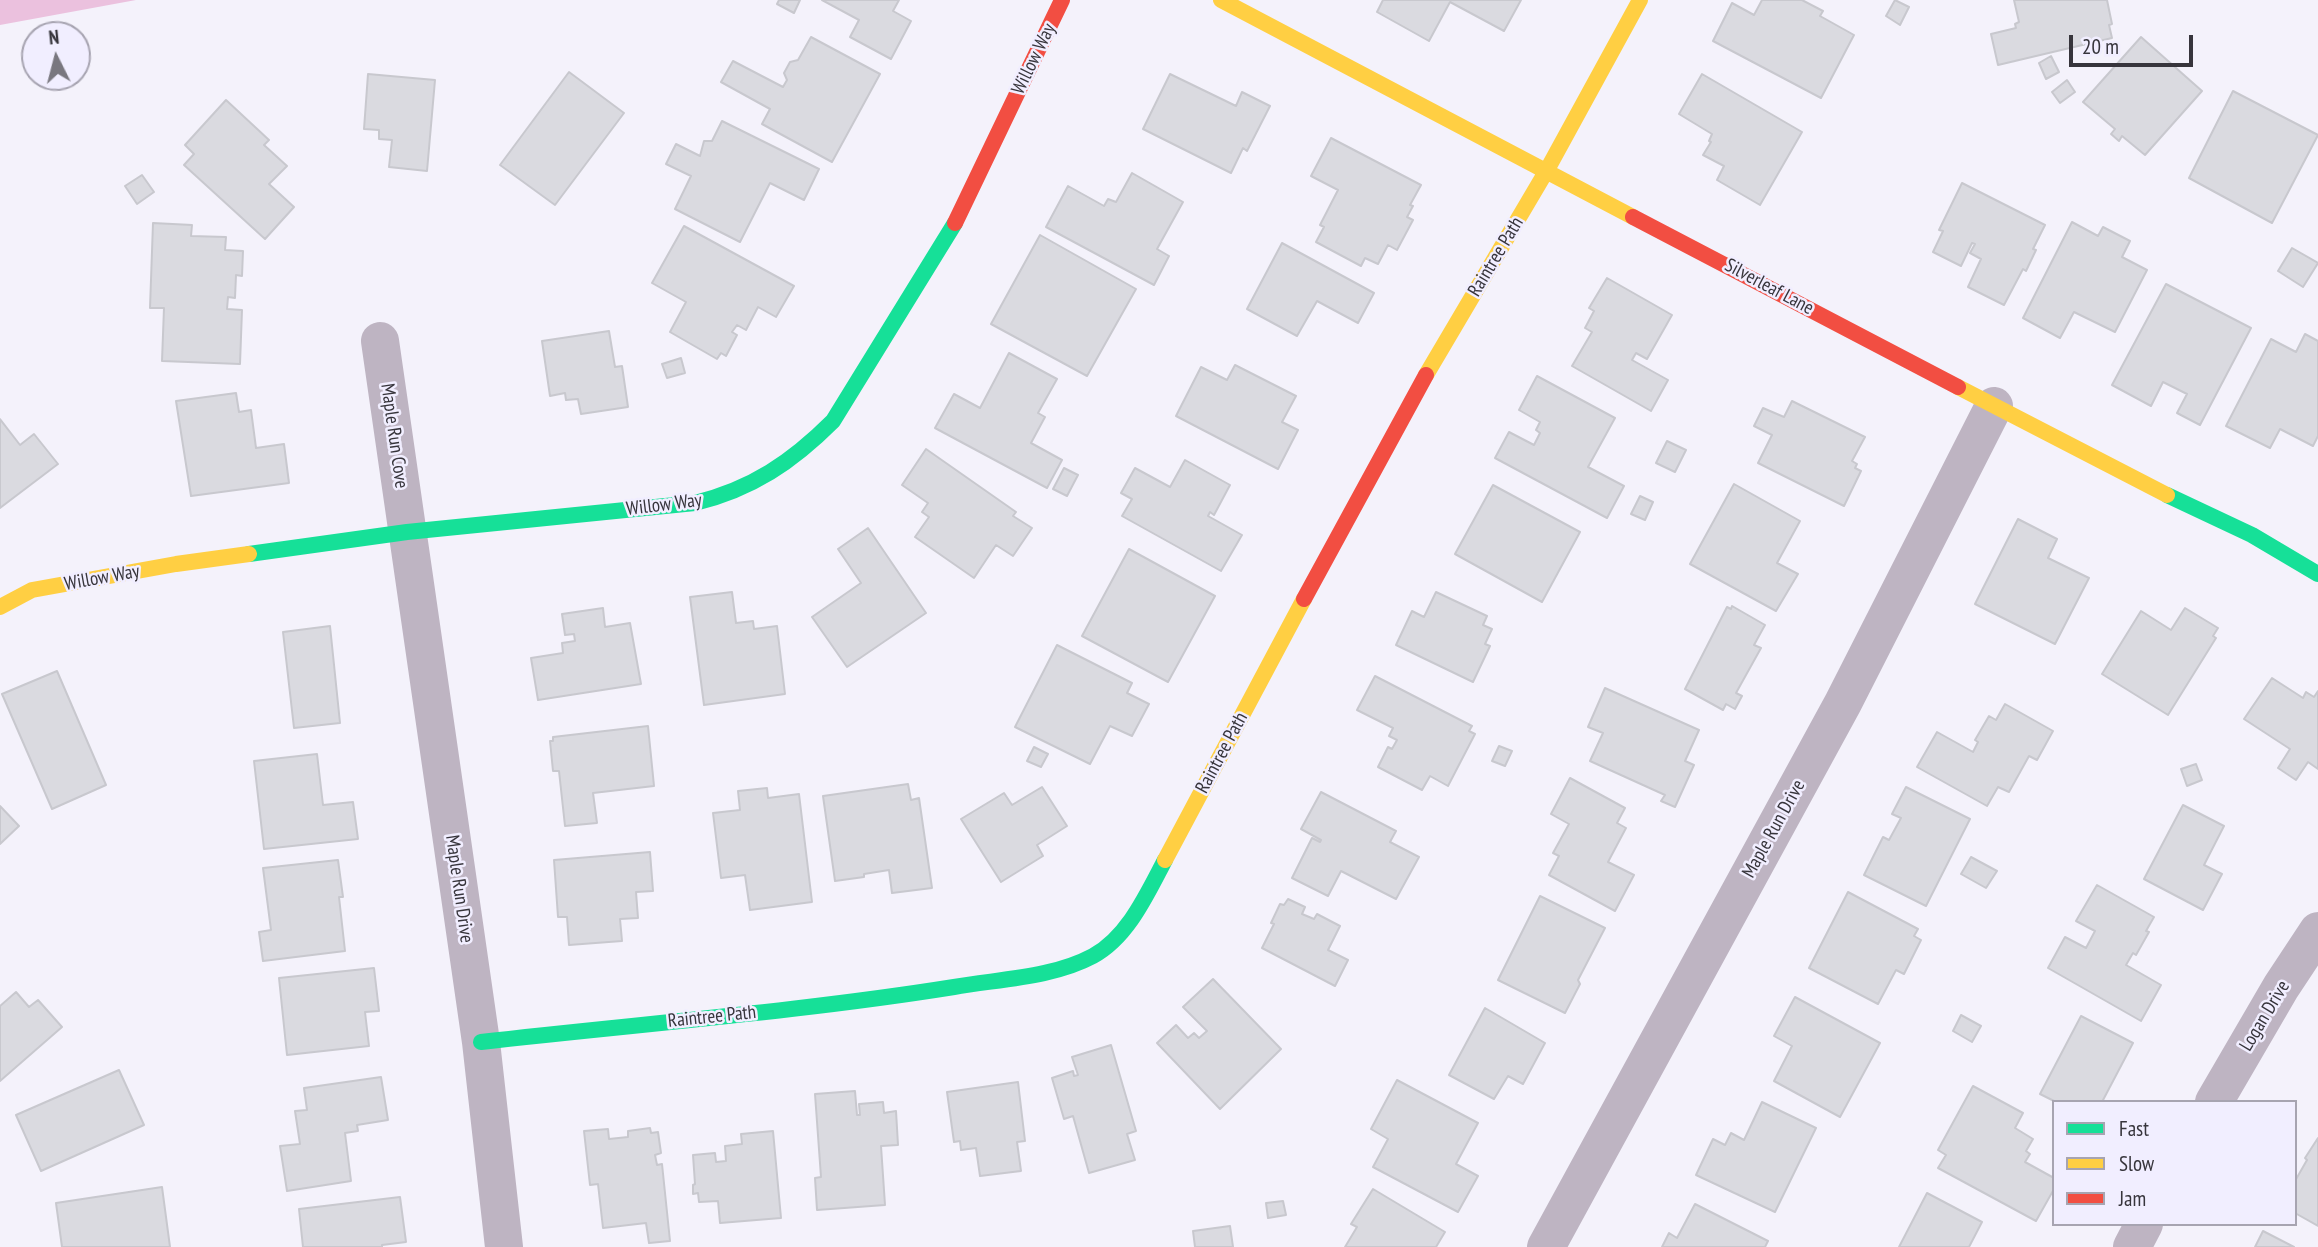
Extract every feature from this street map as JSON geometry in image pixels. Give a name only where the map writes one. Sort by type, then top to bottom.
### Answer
[{"type":"street","name":"Willow Way","points":[[0,607],[32,590],[176,564],[407,532],[695,503],[719,497],[765,477],[806,448],[833,421],[951,232],[1062,0]]},
{"type":"street","name":"Silverleaf Lane","points":[[1221,0],[1994,406],[2202,513],[2252,535],[2318,574]]},
{"type":"street","name":"Raintree Path","points":[[481,1042],[901,995],[1063,969],[1095,955],[1123,930],[1139,908],[1413,396],[1547,170],[1640,0]]},
{"type":"street","name":"Maple Run Cove","points":[[380,341],[407,532]]},
{"type":"street","name":"Maple Run Drive","points":[[1546,1247],[1843,702],[1994,406]]},
{"type":"street","name":"Maple Run Drive","points":[[407,532],[481,1042],[504,1247]]},
{"type":"street","name":"Logan Drive","points":[[2215,1100],[2281,987],[2318,932]]},
{"type":"street","points":[[2132,1247],[2143,1226]]},
{"type":"shaded area","points":[[0,0],[136,0],[21,21],[0,25]]},
{"type":"building","points":[[779,0],[800,0],[794,13],[777,4]]},
{"type":"building","points":[[822,0],[899,0],[893,11],[911,21],[891,59],[850,37],[859,20]]},
{"type":"building","points":[[1383,0],[1521,0],[1504,31],[1450,2],[1429,41],[1377,12]]},
{"type":"building","points":[[1762,0],[1802,0],[1823,11],[1820,16],[1854,35],[1821,98],[1713,41],[1732,3],[1754,15]]},
{"type":"building","points":[[1895,0],[1909,7],[1900,25],[1886,16]]},
{"type":"building","points":[[2014,0],[2107,0],[2112,38],[1998,65],[1991,34],[2016,28],[2015,24],[2019,22]]},
{"type":"building","points":[[811,37],[880,74],[832,162],[762,124],[770,109],[721,82],[733,61],[783,87],[787,80],[784,73],[790,62],[798,60]]},
{"type":"building","points":[[2141,37],[2202,91],[2145,155],[2122,136],[2119,141],[2111,134],[2115,129],[2083,102]]},
{"type":"building","points":[[2051,56],[2059,72],[2046,79],[2039,63]]},
{"type":"building","points":[[569,72],[624,113],[555,205],[500,165]]},
{"type":"building","points":[[368,74],[435,80],[427,171],[389,167],[392,140],[379,139],[379,130],[364,129]]},
{"type":"building","points":[[1170,74],[1236,106],[1242,92],[1270,106],[1247,151],[1243,148],[1231,173],[1143,129]]},
{"type":"building","points":[[1702,74],[1802,132],[1760,205],[1717,180],[1724,166],[1703,155],[1711,142],[1709,141],[1712,134],[1679,114]]},
{"type":"building","points":[[2067,80],[2075,92],[2060,103],[2052,92]]},
{"type":"building","points":[[2233,91],[2318,135],[2272,223],[2189,178]]},
{"type":"building","points":[[226,100],[269,140],[264,145],[287,166],[269,184],[294,207],[265,239],[184,165],[194,154],[185,145]]},
{"type":"building","points":[[722,121],[819,169],[804,200],[770,183],[740,242],[675,209],[691,176],[666,164],[676,144],[700,156],[704,141],[712,141]]},
{"type":"building","points":[[1331,138],[1421,185],[1407,217],[1413,220],[1397,250],[1388,245],[1378,264],[1365,258],[1361,266],[1316,242],[1324,227],[1320,225],[1338,190],[1311,176]]},
{"type":"building","points":[[1132,173],[1183,202],[1157,249],[1169,256],[1154,285],[1046,227],[1068,186],[1104,206],[1108,199],[1116,202]]},
{"type":"building","points":[[142,175],[154,192],[137,204],[125,186]]},
{"type":"building","points":[[1962,183],[2045,225],[2026,271],[2023,269],[2004,305],[1968,287],[1981,259],[1970,253],[1975,244],[1972,243],[1961,266],[1933,252],[1943,231],[1939,230]]},
{"type":"building","points":[[2072,222],[2098,236],[2103,227],[2130,241],[2122,257],[2147,270],[2115,332],[2074,312],[2060,338],[2023,318]]},
{"type":"building","points":[[153,223],[192,225],[191,236],[226,237],[225,250],[243,251],[242,276],[236,275],[235,298],[228,297],[227,309],[242,310],[240,364],[162,361],[164,308],[150,308]]},
{"type":"building","points":[[684,226],[794,286],[776,317],[758,307],[746,330],[737,325],[732,332],[737,335],[726,356],[721,353],[717,359],[670,332],[686,302],[652,283]]},
{"type":"building","points":[[1040,235],[1136,289],[1087,376],[991,324]]},
{"type":"building","points":[[1282,243],[1374,293],[1358,323],[1317,301],[1297,336],[1247,309]]},
{"type":"building","points":[[2292,248],[2318,263],[2303,287],[2278,271]]},
{"type":"building","points":[[1607,278],[1672,315],[1647,359],[1636,353],[1632,360],[1668,380],[1651,411],[1572,366],[1592,332],[1585,328],[1594,311],[1589,308]]},
{"type":"building","points":[[2166,284],[2251,328],[2200,425],[2177,413],[2187,394],[2163,382],[2151,406],[2112,385]]},
{"type":"building","points":[[609,331],[615,367],[622,366],[628,407],[581,414],[578,399],[566,400],[565,393],[550,396],[542,341]]},
{"type":"building","points":[[2305,334],[2318,341],[2318,436],[2313,446],[2280,429],[2270,448],[2226,426],[2271,339],[2296,352]]},
{"type":"building","points":[[1009,353],[1057,379],[1038,413],[1045,417],[1031,443],[1062,460],[1047,488],[935,428],[954,394],[980,408]]},
{"type":"building","points":[[681,358],[685,373],[667,378],[662,364]]},
{"type":"building","points":[[1235,365],[1296,396],[1282,422],[1298,430],[1278,469],[1176,416],[1201,367],[1227,380]]},
{"type":"building","points":[[1537,376],[1615,418],[1588,467],[1624,486],[1607,518],[1495,458],[1509,432],[1534,445],[1540,433],[1536,430],[1540,422],[1519,410]]},
{"type":"building","points":[[236,393],[239,412],[251,410],[256,448],[284,444],[289,483],[191,496],[176,401]]},
{"type":"building","points":[[1792,401],[1865,437],[1852,461],[1857,464],[1855,468],[1861,471],[1844,506],[1758,463],[1772,435],[1754,426],[1763,408],[1784,417]]},
{"type":"building","points":[[0,419],[20,445],[34,434],[58,464],[0,508]]},
{"type":"building","points":[[1667,441],[1686,450],[1675,472],[1656,463]]},
{"type":"building","points":[[926,449],[1016,512],[1013,516],[1032,528],[1013,556],[996,545],[974,578],[915,537],[929,517],[922,512],[928,503],[902,485]]},
{"type":"building","points":[[1185,460],[1230,485],[1214,515],[1210,512],[1208,516],[1242,535],[1221,571],[1122,516],[1132,499],[1121,493],[1135,468],[1170,487]]},
{"type":"building","points":[[1064,468],[1078,475],[1067,496],[1053,489]]},
{"type":"building","points":[[1734,484],[1800,521],[1777,563],[1798,574],[1776,611],[1690,564]]},
{"type":"building","points":[[1493,485],[1580,532],[1542,602],[1455,554]]},
{"type":"building","points":[[1640,496],[1653,502],[1645,520],[1631,514]]},
{"type":"building","points":[[2018,519],[2057,539],[2048,558],[2089,578],[2055,644],[1975,604]]},
{"type":"building","points":[[868,528],[926,613],[847,667],[812,617],[861,583],[838,549]]},
{"type":"building","points":[[1129,549],[1215,596],[1168,682],[1082,636]]},
{"type":"building","points":[[732,592],[736,623],[753,621],[754,629],[777,626],[785,694],[704,705],[690,597]]},
{"type":"building","points":[[1436,592],[1487,616],[1483,625],[1492,629],[1485,644],[1490,646],[1473,682],[1396,645],[1412,611],[1424,617]]},
{"type":"building","points":[[1732,606],[1765,625],[1754,645],[1761,648],[1736,693],[1742,696],[1735,709],[1726,704],[1723,710],[1685,689],[1727,607],[1731,609]]},
{"type":"building","points":[[603,608],[605,627],[630,623],[641,684],[538,700],[531,658],[563,653],[562,643],[575,641],[574,634],[565,635],[562,614]]},
{"type":"building","points":[[2185,608],[2218,628],[2213,636],[2216,638],[2168,715],[2102,674],[2141,611],[2171,630]]},
{"type":"building","points":[[330,626],[340,723],[294,728],[283,632]]},
{"type":"building","points":[[1057,645],[1132,683],[1127,693],[1149,704],[1132,736],[1110,726],[1090,764],[1015,727]]},
{"type":"building","points":[[57,671],[106,785],[52,809],[2,694]]},
{"type":"building","points":[[1375,676],[1472,726],[1469,731],[1475,734],[1448,786],[1430,776],[1422,790],[1378,767],[1388,747],[1392,749],[1397,740],[1389,736],[1393,728],[1357,710]]},
{"type":"building","points":[[2272,678],[2303,698],[2306,692],[2314,697],[2318,691],[2318,769],[2308,762],[2296,780],[2278,768],[2290,749],[2244,719]]},
{"type":"building","points":[[1605,688],[1699,730],[1685,761],[1694,765],[1675,807],[1661,801],[1665,795],[1590,761],[1603,733],[1588,727]]},
{"type":"building","points":[[2005,704],[2053,731],[2037,760],[2029,756],[2009,792],[1998,787],[1987,806],[1917,767],[1937,732],[1973,752],[1978,742],[1975,740],[1989,716],[1996,720]]},
{"type":"building","points":[[648,726],[654,786],[593,793],[597,823],[565,826],[559,771],[553,771],[550,741],[553,741],[553,737]]},
{"type":"building","points":[[1499,746],[1512,751],[1505,766],[1492,761]]},
{"type":"building","points":[[1034,747],[1048,754],[1041,767],[1027,761]]},
{"type":"building","points":[[317,754],[323,805],[353,802],[358,839],[264,849],[254,761]]},
{"type":"building","points":[[2196,764],[2202,780],[2187,786],[2181,769]]},
{"type":"building","points":[[1570,778],[1625,808],[1617,823],[1626,828],[1608,862],[1634,875],[1615,911],[1549,875],[1559,856],[1553,853],[1569,824],[1551,814]]},
{"type":"building","points":[[908,784],[911,800],[919,798],[932,888],[892,893],[889,870],[835,881],[823,796]]},
{"type":"building","points":[[1042,787],[1067,826],[1037,845],[1043,856],[1001,882],[961,819],[1004,793],[1012,805]]},
{"type":"building","points":[[1906,787],[1970,819],[1926,906],[1864,875],[1883,837],[1889,840],[1901,818],[1892,814]]},
{"type":"building","points":[[767,788],[768,798],[799,794],[812,902],[750,910],[745,875],[721,878],[713,813],[740,810],[738,791]]},
{"type":"building","points":[[1321,792],[1396,831],[1390,842],[1419,857],[1396,899],[1341,871],[1328,896],[1292,878],[1312,838],[1320,842],[1321,840],[1301,829]]},
{"type":"building","points":[[2183,805],[2224,826],[2204,865],[2222,874],[2203,910],[2144,879]]},
{"type":"building","points":[[0,806],[19,826],[0,844]]},
{"type":"building","points":[[650,852],[653,891],[636,892],[638,918],[620,919],[622,941],[569,945],[567,917],[558,917],[554,860]]},
{"type":"building","points":[[1971,857],[1997,871],[1986,888],[1961,874]]},
{"type":"building","points":[[338,860],[343,897],[339,897],[345,951],[263,961],[259,932],[271,930],[263,868]]},
{"type":"building","points":[[2097,885],[2154,917],[2136,955],[2133,953],[2126,965],[2161,985],[2141,1021],[2048,968],[2065,937],[2086,948],[2095,931],[2076,921]]},
{"type":"building","points":[[1848,892],[1918,929],[1914,936],[1921,940],[1904,974],[1896,970],[1878,1004],[1809,968]]},
{"type":"building","points":[[1540,896],[1605,928],[1578,980],[1580,984],[1565,1013],[1498,980]]},
{"type":"building","points":[[1288,899],[1305,907],[1302,914],[1314,919],[1317,914],[1340,926],[1328,950],[1348,960],[1335,986],[1262,948],[1280,904],[1284,905]]},
{"type":"building","points":[[374,968],[379,1011],[365,1012],[369,1046],[287,1055],[279,978]]},
{"type":"building","points":[[1213,979],[1281,1049],[1220,1109],[1157,1043],[1176,1025],[1188,1038],[1194,1033],[1199,1038],[1207,1031],[1183,1007]]},
{"type":"building","points":[[16,992],[29,1007],[38,1000],[62,1027],[0,1081],[0,1006]]},
{"type":"building","points":[[1795,997],[1880,1043],[1840,1117],[1774,1081],[1792,1046],[1774,1036]]},
{"type":"building","points":[[1485,1008],[1545,1043],[1523,1084],[1508,1076],[1494,1099],[1449,1075]]},
{"type":"building","points":[[1961,1015],[1981,1026],[1972,1042],[1953,1031]]},
{"type":"building","points":[[2081,1016],[2133,1043],[2103,1100],[2052,1100],[2040,1094]]},
{"type":"building","points":[[1111,1045],[1136,1131],[1127,1134],[1135,1160],[1089,1173],[1073,1116],[1064,1119],[1052,1078],[1073,1071],[1074,1076],[1078,1075],[1072,1057]]},
{"type":"building","points":[[119,1070],[144,1125],[41,1171],[16,1115]]},
{"type":"building","points":[[381,1077],[388,1120],[357,1125],[358,1131],[345,1133],[351,1181],[287,1191],[280,1146],[300,1144],[295,1111],[307,1110],[304,1088]]},
{"type":"building","points":[[1397,1080],[1478,1123],[1456,1164],[1478,1176],[1458,1212],[1373,1167],[1388,1139],[1371,1129]]},
{"type":"building","points":[[1018,1082],[1025,1141],[1017,1142],[1021,1171],[980,1176],[976,1148],[961,1150],[960,1141],[954,1142],[947,1092]]},
{"type":"building","points":[[1973,1086],[2023,1113],[2015,1128],[2033,1139],[2026,1151],[2030,1154],[2025,1162],[2052,1177],[2052,1193],[2036,1221],[1938,1168],[1946,1155],[1938,1150]]},
{"type":"building","points":[[855,1091],[857,1115],[860,1115],[859,1104],[883,1102],[884,1113],[896,1111],[898,1145],[881,1146],[885,1205],[817,1210],[815,1178],[821,1177],[815,1094]]},
{"type":"building","points":[[1762,1102],[1816,1128],[1775,1212],[1696,1175],[1713,1139],[1725,1145],[1731,1133],[1744,1140]]},
{"type":"building","points":[[650,1128],[651,1133],[658,1132],[661,1153],[655,1155],[657,1165],[662,1164],[670,1241],[649,1243],[646,1223],[603,1228],[598,1184],[590,1185],[584,1131],[608,1129],[609,1139],[628,1137],[628,1131]]},
{"type":"building","points":[[773,1131],[781,1218],[720,1223],[718,1201],[699,1202],[698,1193],[693,1194],[693,1155],[715,1153],[716,1162],[726,1161],[725,1146],[742,1144],[741,1134]]},
{"type":"building","points":[[2318,1138],[2318,1226],[2297,1214],[2297,1178],[2307,1160],[2305,1158]]},
{"type":"building","points":[[162,1187],[170,1247],[62,1247],[56,1203]]},
{"type":"building","points":[[1373,1189],[1445,1232],[1436,1247],[1345,1247],[1357,1227],[1351,1224]]},
{"type":"building","points":[[1927,1193],[1982,1222],[1969,1247],[1899,1247]]},
{"type":"building","points":[[400,1197],[406,1242],[382,1247],[303,1247],[299,1209]]},
{"type":"building","points":[[1283,1201],[1286,1215],[1268,1218],[1266,1203]]},
{"type":"building","points":[[1695,1204],[1768,1241],[1765,1247],[1662,1247],[1669,1233],[1677,1238]]},
{"type":"building","points":[[1230,1226],[1233,1247],[1195,1247],[1193,1231]]},
{"type":"building","points":[[2263,1231],[2294,1247],[2255,1247]]},
{"type":"traffic: fast","points":[[249,554],[407,532],[695,503],[753,482],[802,449],[833,421],[955,223]]},
{"type":"traffic: fast","points":[[2167,495],[2252,535],[2318,574]]},
{"type":"traffic: fast","points":[[481,1042],[836,1004],[1025,977],[1060,969],[1093,956],[1116,938],[1135,914],[1165,860]]},
{"type":"traffic: slow","points":[[1221,0],[1633,217]]},
{"type":"traffic: slow","points":[[1426,375],[1547,170],[1640,0]]},
{"type":"traffic: slow","points":[[1958,387],[2167,495]]},
{"type":"traffic: slow","points":[[0,607],[32,590],[249,554]]},
{"type":"traffic: slow","points":[[1165,860],[1304,599]]},
{"type":"traffic: jam","points":[[955,223],[1062,0]]},
{"type":"traffic: jam","points":[[1633,217],[1958,387]]},
{"type":"traffic: jam","points":[[1304,599],[1426,375]]}]
